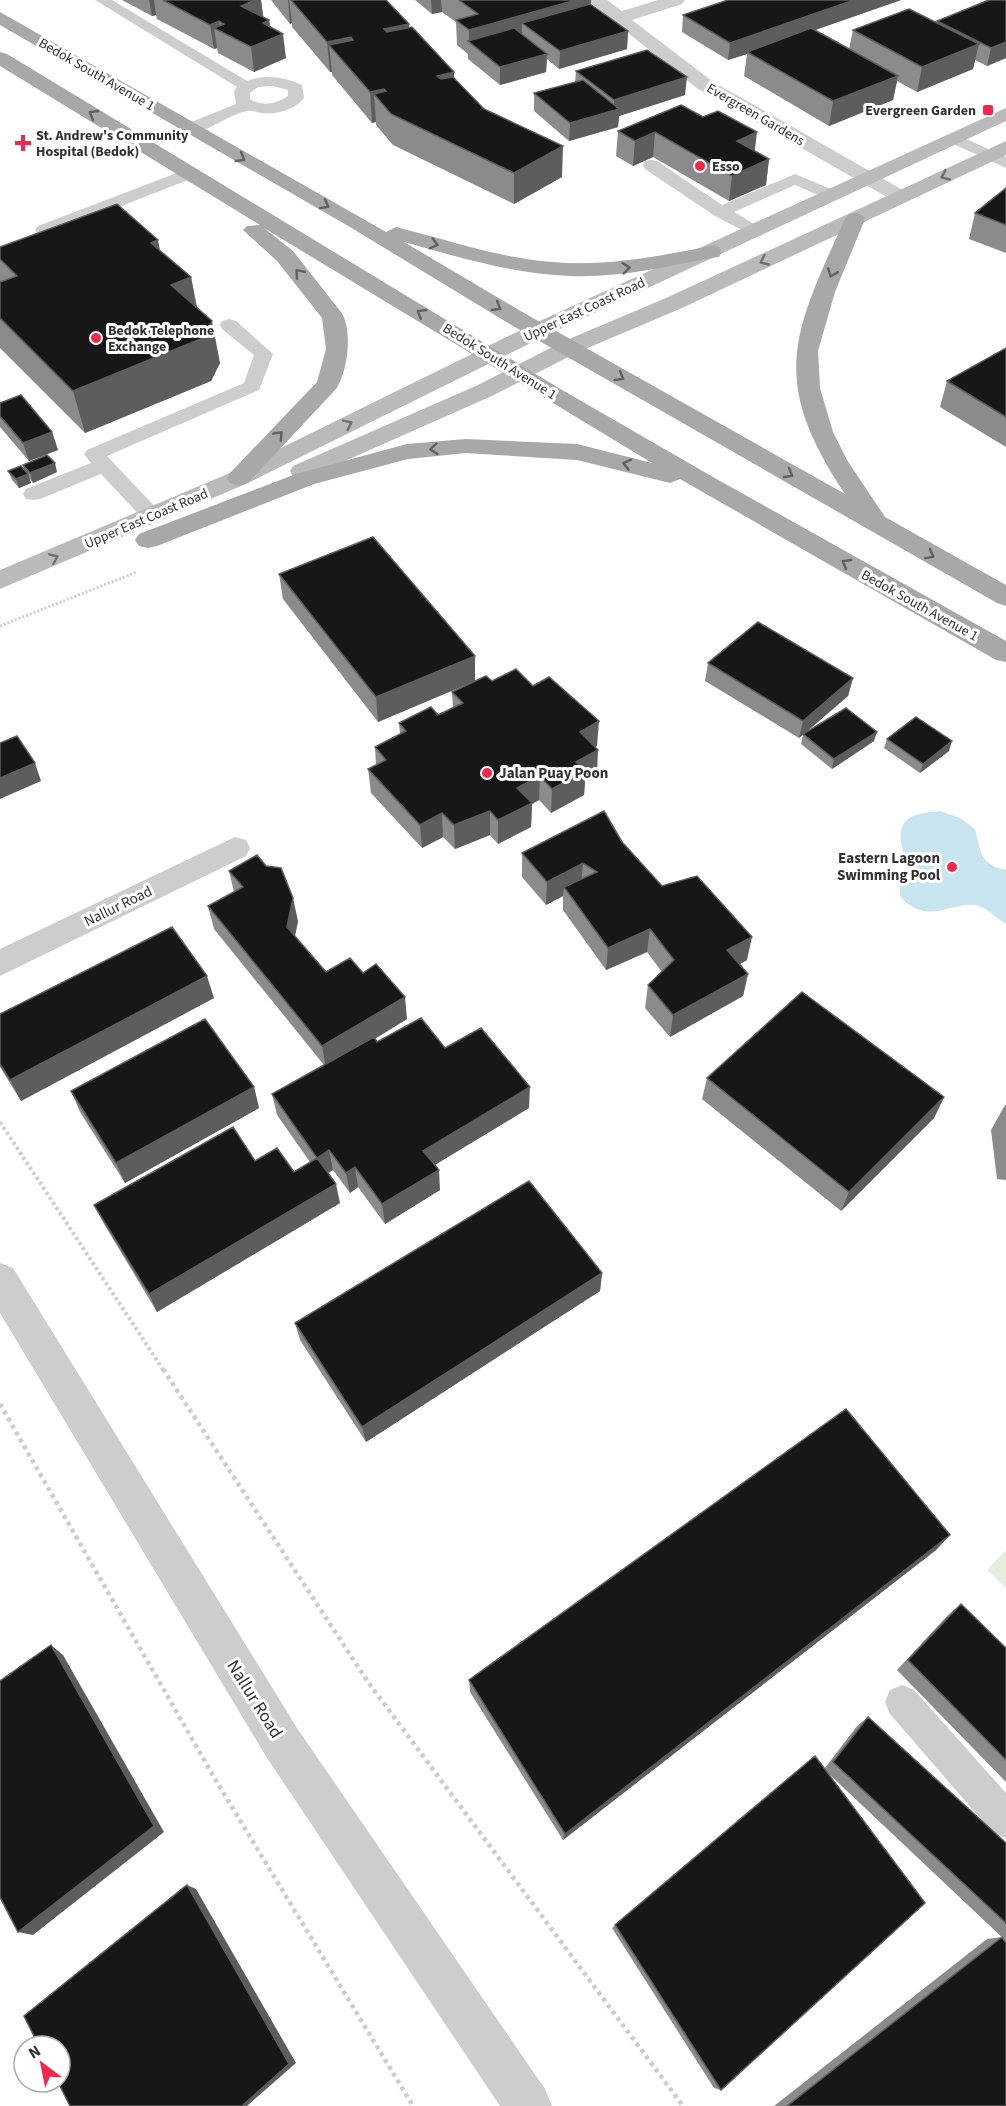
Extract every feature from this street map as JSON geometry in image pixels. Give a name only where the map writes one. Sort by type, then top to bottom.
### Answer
[{"type":"main road","name":"Bedok South Avenue 1","points":[[0,17],[879,527],[1006,597]]},
{"type":"main road","name":"Bedok South Avenue 1","points":[[0,58],[704,483],[1006,653]]},
{"type":"main road","name":"Upper East Coast Road","points":[[0,602],[150,528],[239,478],[489,354],[1006,114]]},
{"type":"main road","name":"Upper East Coast Road","points":[[0,580],[150,528],[520,373],[901,197],[1001,155]]},
{"type":"main road","points":[[179,168],[285,256],[333,317],[337,349],[328,384],[239,478]]},
{"type":"main road","points":[[855,219],[820,308],[811,335],[806,366],[810,396],[829,450],[879,527]]},
{"type":"main road","points":[[357,223],[455,249],[561,270],[625,269],[711,252]]},
{"type":"main road","points":[[150,528],[305,479],[407,452],[466,446],[577,452],[704,483]]},
{"type":"street","name":"Evergreen Gardens","points":[[596,0],[705,85],[901,197]]},
{"type":"street","points":[[619,18],[676,0]]},
{"type":"street","name":"Nallur Road","points":[[0,963],[235,848]]},
{"type":"street","name":"Nallur Road","points":[[0,1280],[282,1743],[528,2106]]},
{"type":"lane","points":[[102,0],[247,87]]},
{"type":"lane","points":[[190,128],[247,105],[265,108],[284,106],[296,98],[296,88],[282,82],[263,81],[247,87],[240,96],[247,105]]},
{"type":"lane","points":[[955,139],[1001,155]]},
{"type":"lane","points":[[651,165],[755,232]]},
{"type":"lane","points":[[44,230],[179,168]]},
{"type":"lane","points":[[722,212],[795,179],[832,196]]},
{"type":"lane","points":[[150,528],[94,454],[252,386],[264,354],[229,325]]},
{"type":"lane","points":[[33,494],[104,465]]},
{"type":"lane","points":[[902,1702],[1006,1820]]},
{"type":"path","points":[[0,1122],[368,1682],[683,2106]]},
{"type":"path","points":[[0,1404],[215,1779],[414,2106]]},
{"type":"green space","points":[[1006,1550],[1006,1588],[987,1570]]},
{"type":"water","name":"Eastern Lagoon Swimming Pool","points":[[940,811],[960,818],[975,829],[980,850],[986,860],[1006,870],[1006,924],[979,906],[967,905],[935,911],[919,910],[904,901],[901,896],[900,887],[907,865],[902,847],[901,829],[909,818],[915,815]]},
{"type":"building","points":[[163,0],[255,0],[241,6],[269,20],[263,23],[283,34],[251,47],[214,28],[224,24],[219,21],[210,25]]},
{"type":"building","points":[[291,0],[386,0],[409,24],[384,29],[387,32],[412,27],[454,72],[437,76],[441,79],[453,77],[484,109],[563,146],[514,173],[391,114],[374,94],[386,91],[384,89],[370,92],[329,45],[353,40],[351,37],[327,42]]},
{"type":"building","points":[[459,0],[576,0],[469,30],[456,20],[478,14]]},
{"type":"building","points":[[728,0],[854,0],[730,43],[683,15]]},
{"type":"building","points":[[989,0],[1006,0],[1006,42],[991,48],[937,21]]},
{"type":"building","points":[[590,4],[628,31],[560,51],[522,23]]},
{"type":"building","points":[[909,9],[979,44],[922,67],[853,30]]},
{"type":"building","points":[[514,28],[547,54],[500,67],[468,41]]},
{"type":"building","points":[[811,28],[898,76],[833,101],[747,52]]},
{"type":"building","points":[[647,50],[687,77],[614,100],[576,71]]},
{"type":"building","points":[[583,80],[619,109],[570,123],[534,93]]},
{"type":"building","points":[[681,105],[703,117],[718,111],[757,132],[737,141],[769,159],[732,176],[655,132],[635,141],[618,131]]},
{"type":"building","points":[[1006,188],[1006,225],[975,213]]},
{"type":"building","name":"Bedok Telephone Exchange","points":[[117,204],[158,240],[151,243],[191,277],[171,285],[212,321],[203,338],[73,391],[0,318],[0,282],[17,276],[0,259],[0,247]]},
{"type":"building","points":[[1006,348],[1006,417],[947,381]]},
{"type":"building","points":[[21,395],[52,432],[23,443],[0,416],[0,403]]},
{"type":"building","points":[[47,455],[55,463],[30,473],[23,465]]},
{"type":"building","points":[[21,466],[28,474],[16,479],[8,471]]},
{"type":"building","points":[[373,537],[475,656],[376,697],[279,574]]},
{"type":"building","points":[[758,622],[853,678],[803,721],[708,663]]},
{"type":"building","name":"Jalan Puay Poon","points":[[516,669],[533,686],[549,677],[599,721],[580,732],[598,750],[576,762],[585,771],[552,789],[540,776],[517,788],[532,803],[498,820],[490,811],[454,825],[442,813],[420,825],[368,769],[386,760],[375,747],[406,731],[399,723],[431,707],[438,715],[463,703],[452,692],[486,676],[492,681]]},
{"type":"building","points":[[846,708],[877,732],[834,759],[803,734]]},
{"type":"building","points":[[916,717],[952,741],[923,764],[887,739]]},
{"type":"building","points":[[17,736],[35,763],[0,778],[0,743]]},
{"type":"building","points":[[604,811],[622,842],[662,886],[697,876],[752,937],[727,950],[748,974],[673,1015],[648,985],[674,960],[650,929],[608,948],[564,887],[597,872],[583,863],[547,882],[522,853]]},
{"type":"building","points":[[257,855],[266,866],[281,868],[293,898],[287,927],[326,972],[350,958],[363,973],[376,964],[405,997],[322,1046],[208,906],[243,887],[229,871]]},
{"type":"building","points":[[172,927],[207,976],[10,1080],[0,1064],[0,1014]]},
{"type":"building","points":[[802,992],[944,1097],[849,1192],[707,1078]]},
{"type":"building","points":[[421,1018],[445,1048],[481,1028],[530,1087],[423,1151],[439,1170],[382,1204],[355,1167],[346,1173],[329,1150],[317,1158],[272,1094],[374,1037],[377,1042]]},
{"type":"building","points":[[205,1019],[254,1087],[116,1163],[71,1091]]},
{"type":"building","points":[[233,1127],[255,1161],[277,1148],[294,1172],[317,1158],[336,1184],[149,1294],[94,1205]]},
{"type":"building","points":[[529,1181],[602,1273],[362,1427],[295,1323]]},
{"type":"building","points":[[846,1409],[950,1535],[565,1834],[469,1680]]},
{"type":"building","points":[[961,1604],[1006,1648],[1006,1760],[908,1660]]},
{"type":"building","points":[[51,1645],[154,1826],[18,1932],[0,1897],[0,1681]]},
{"type":"building","points":[[868,1717],[1006,1843],[1006,1923],[833,1762]]},
{"type":"building","points":[[815,1756],[925,1903],[721,2090],[615,1925]]},
{"type":"building","points":[[187,1885],[289,2064],[242,2106],[70,2106],[64,2094],[72,2094],[72,2034],[33,2034],[24,2016]]},
{"type":"building","points":[[1002,1937],[1006,1943],[1006,2106],[787,2106]]},
{"type":"place","name":"Evergreen Garden","points":[[988,110]]},
{"type":"place","name":"St. Andrew's Community Hospital (Bedok)","points":[[23,143]]},
{"type":"place","name":"Esso","points":[[700,166]]},
{"type":"place","name":"Bedok Telephone Exchange","points":[[96,338]]},
{"type":"place","name":"Jalan Puay Poon","points":[[487,773]]},
{"type":"place","name":"Eastern Lagoon Swimming Pool","points":[[952,867]]}]
